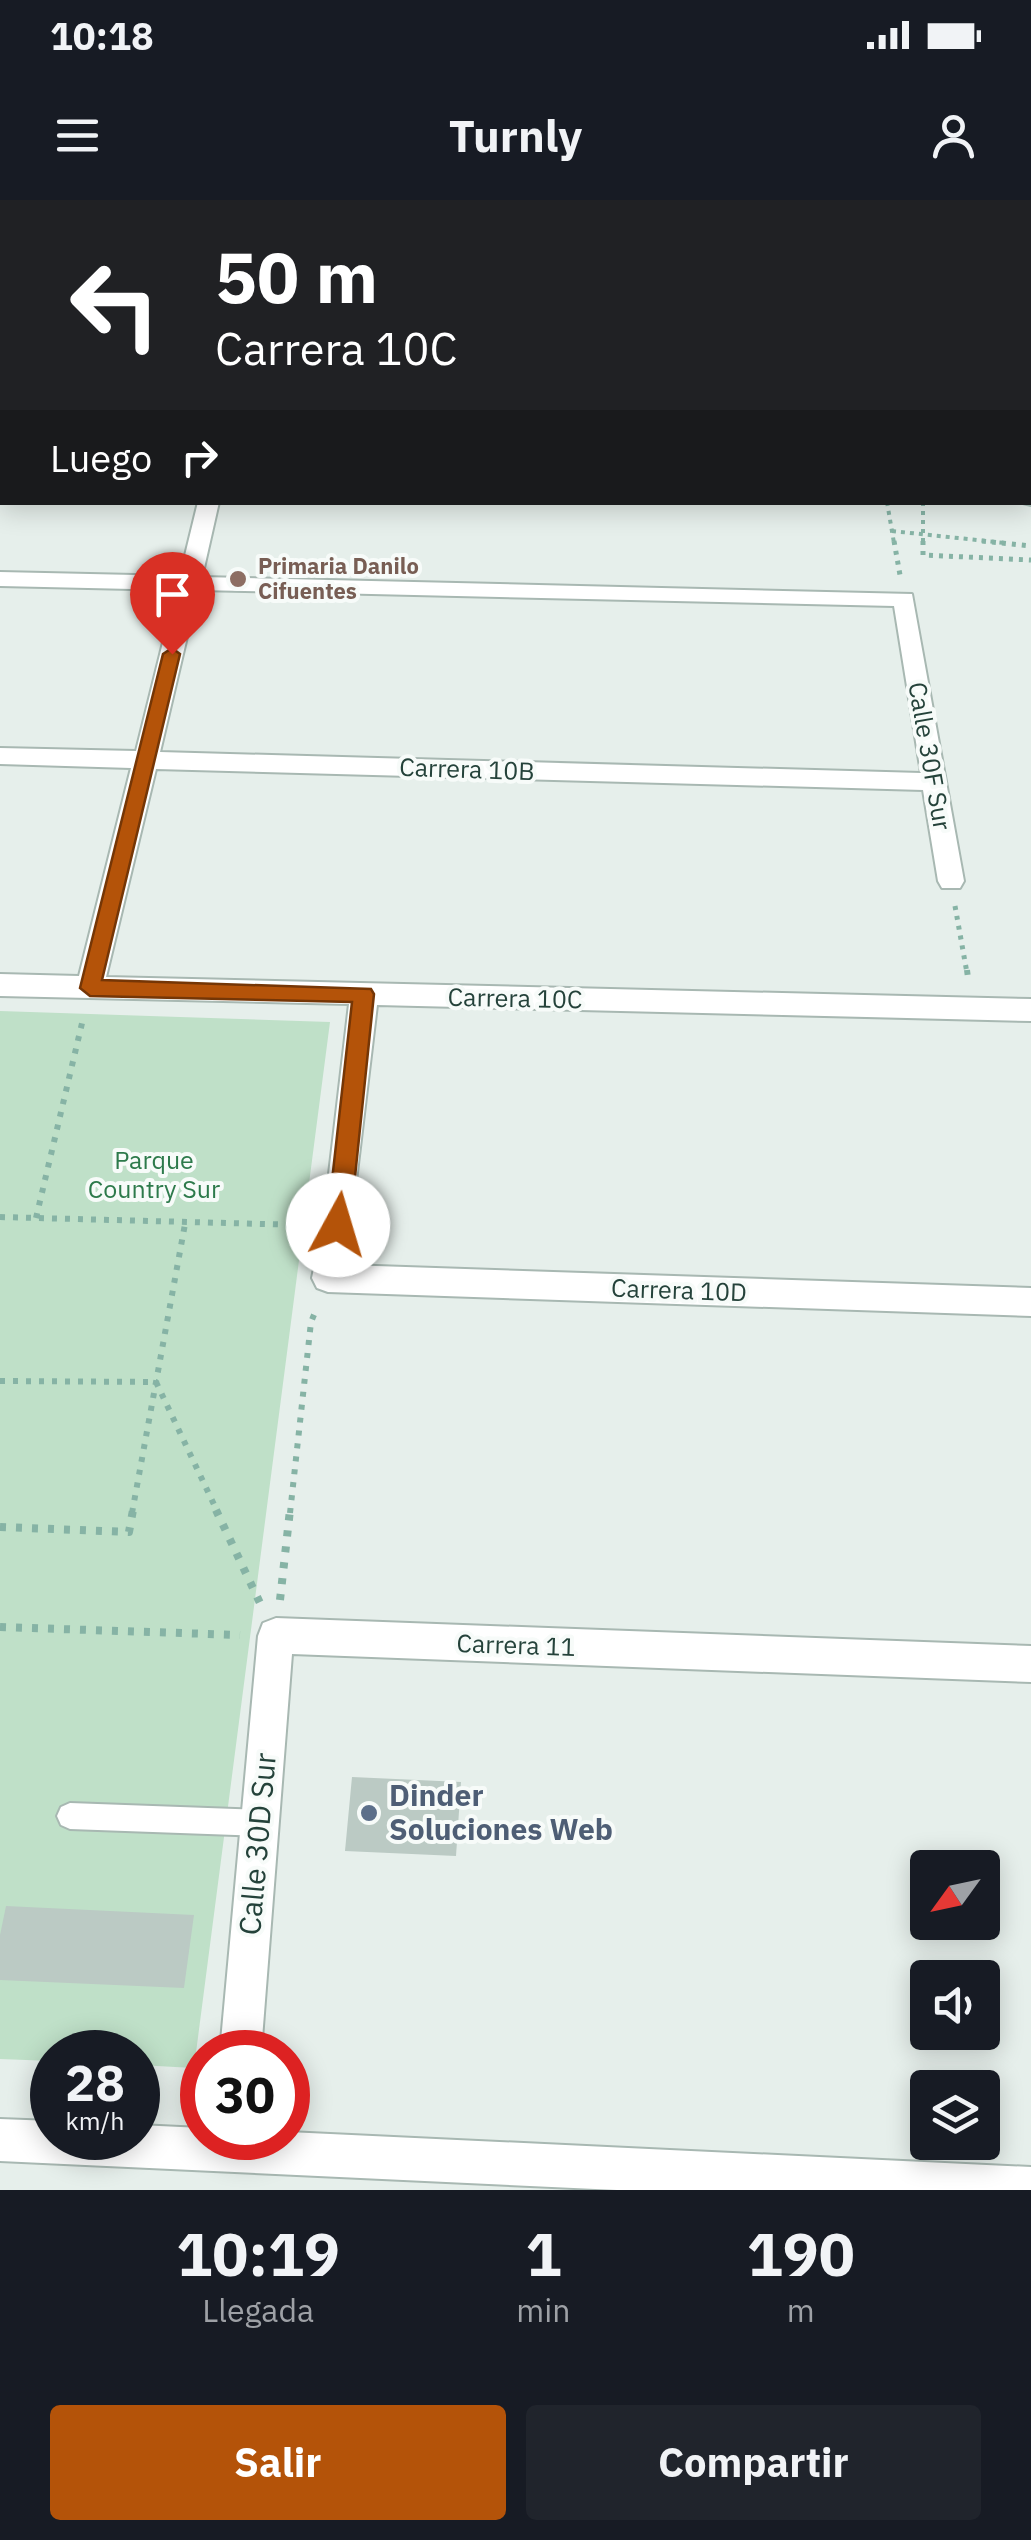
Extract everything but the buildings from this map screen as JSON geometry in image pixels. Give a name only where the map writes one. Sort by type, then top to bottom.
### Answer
[{"type":"street","points":[[90,988],[208,505]]},
{"type":"street","points":[[0,579],[904,599]]},
{"type":"street","name":"Calle 30F Sur","points":[[904,599],[951,880]]},
{"type":"street","name":"Carrera 10B","points":[[0,756],[934,782]]},
{"type":"street","name":"Carrera 10C","points":[[0,984],[1031,1010]]},
{"type":"street","points":[[328,1278],[338,1225],[364,994]]},
{"type":"street","name":"Carrera 10D","points":[[328,1278],[1031,1302]]},
{"type":"street","name":"Carrera 11","points":[[276,1636],[1031,1664]]},
{"type":"street","name":"Calle 30D Sur","points":[[242,2030],[276,1636]]},
{"type":"street","points":[[0,2140],[180,2143]]},
{"type":"street","points":[[310,2148],[1031,2188]]},
{"type":"lane","points":[[70,1816],[260,1823]]},
{"type":"path","points":[[888,505],[904,599]]},
{"type":"path","points":[[923,505],[922,555],[1031,560]]},
{"type":"path","points":[[892,531],[1031,546]]},
{"type":"path","points":[[951,880],[973,1009]]},
{"type":"path","points":[[36,1218],[90,988]]},
{"type":"path","points":[[0,1218],[338,1225]]},
{"type":"path","points":[[0,1527],[129,1532],[186,1224]]},
{"type":"path","points":[[276,1636],[311,1322],[328,1278]]},
{"type":"path","points":[[0,1380],[156,1382]]},
{"type":"path","points":[[156,1382],[276,1636]]},
{"type":"path","points":[[0,1626],[276,1636]]},
{"type":"green space","name":"Parque Country Sur","points":[[0,1011],[330,1022],[199,2030],[180,2030],[180,2067],[160,2066],[160,2030],[30,2030],[30,2060],[0,2059]]},
{"type":"place","name":"Primaria Danilo Cifuentes","points":[[238,579]]},
{"type":"place","name":"Dinder Soluciones Web","points":[[369,1813]]},
{"type":"route","points":[[172,654],[90,988],[364,994],[338,1225]]}]
